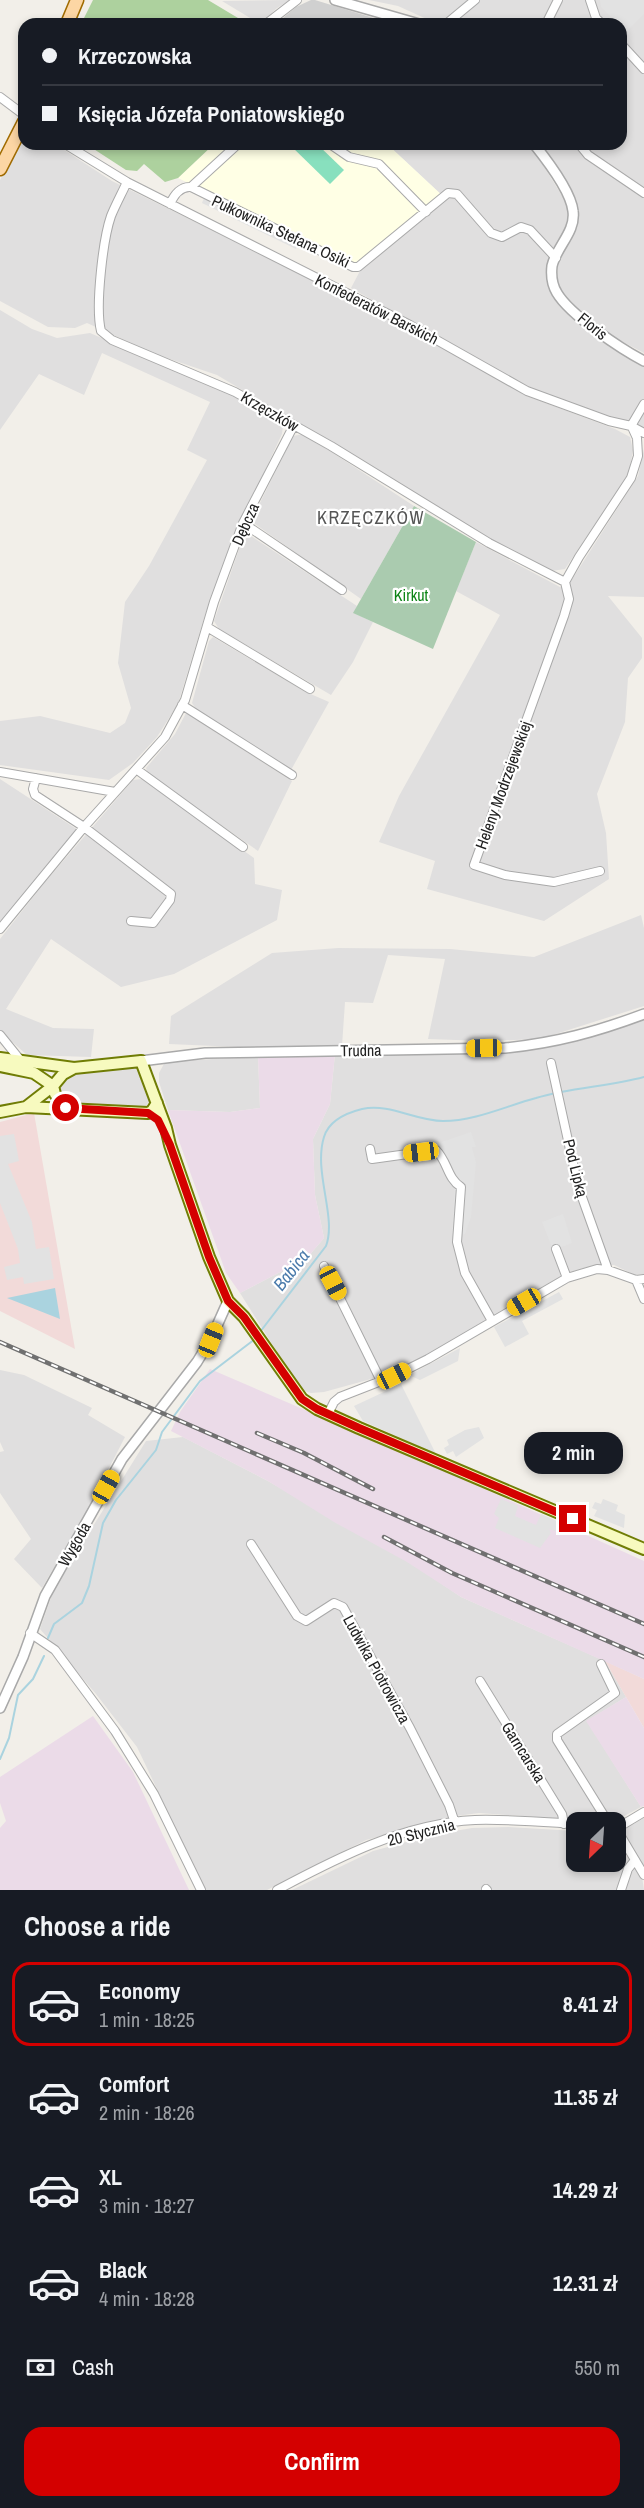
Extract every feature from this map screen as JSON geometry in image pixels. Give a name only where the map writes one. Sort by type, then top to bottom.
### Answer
[{"type":"main road","points":[[69,18],[76,0]]},
{"type":"main road","points":[[0,169],[18,134]]},
{"type":"main road","points":[[1,1061],[34,1073],[53,1086],[55,1094],[66,1108]]},
{"type":"main road","name":"Trudna","points":[[1,1061],[21,1061],[74,1068],[141,1061]]},
{"type":"main road","points":[[141,1061],[209,1257],[228,1301],[244,1317],[297,1394],[306,1403],[644,1549]]},
{"type":"main road","points":[[26,1107],[53,1086],[63,1074],[74,1068]]},
{"type":"main road","points":[[148,1113],[157,1103]]},
{"type":"main road","points":[[0,1112],[26,1107],[148,1113],[158,1120],[170,1145]]},
{"type":"street","points":[[274,18],[297,0]]},
{"type":"street","points":[[335,0],[398,18]]},
{"type":"street","points":[[454,18],[476,0]]},
{"type":"street","points":[[549,18],[558,0]]},
{"type":"street","points":[[590,0],[596,18]]},
{"type":"street","points":[[627,51],[644,69]]},
{"type":"street","points":[[0,97],[18,110]]},
{"type":"street","name":"Konfederatów Barskich","points":[[75,150],[127,182],[410,325],[527,391],[609,421],[631,426],[644,433]]},
{"type":"street","name":"Pułkownika Stefana Osiki","points":[[192,187],[232,150]]},
{"type":"street","points":[[339,150],[349,157],[379,164],[426,212]]},
{"type":"street","points":[[538,150],[561,183],[573,209],[571,228],[556,258]]},
{"type":"street","points":[[584,150],[644,192]]},
{"type":"street","name":"Krzęczków","points":[[127,182],[111,217],[105,250],[98,320],[101,331],[112,340],[236,392],[489,543],[565,582]]},
{"type":"street","name":"Pułkownika Stefana Osiki","points":[[170,204],[178,191],[192,187],[353,267],[358,267],[448,194],[457,194],[491,232],[502,237],[521,227],[530,230],[556,258]]},
{"type":"street","name":"Floris","points":[[556,258],[552,267],[552,280],[556,291],[565,303],[616,344],[644,361]]},
{"type":"street","points":[[565,582],[631,477],[638,456],[637,438],[631,426],[644,404]]},
{"type":"street","name":"Dębcza","points":[[0,929],[84,827],[165,737],[182,705],[243,523],[294,425]]},
{"type":"street","points":[[243,523],[342,591]]},
{"type":"street","name":"Heleny Modrzejewskiej","points":[[565,582],[569,599],[564,616],[474,865],[505,875],[554,882],[600,871]]},
{"type":"street","points":[[207,627],[310,689]]},
{"type":"street","points":[[182,705],[292,775]]},
{"type":"street","points":[[136,769],[243,847]]},
{"type":"street","points":[[0,772],[116,792]]},
{"type":"street","points":[[36,778],[33,789],[35,795],[84,827],[171,894],[170,900],[153,922],[131,921]]},
{"type":"street","name":"Trudna","points":[[141,1061],[206,1053],[525,1046],[581,1036],[644,1014]]},
{"type":"street","points":[[0,1035],[21,1061]]},
{"type":"street","name":"Pod Lipką","points":[[551,1063],[578,1186],[608,1270]]},
{"type":"street","points":[[370,1149],[372,1159],[436,1150],[445,1159],[452,1181],[461,1187],[458,1242],[465,1273],[492,1321]]},
{"type":"street","points":[[556,1249],[567,1278]]},
{"type":"street","points":[[324,1266],[381,1381]]},
{"type":"street","points":[[328,1414],[334,1402],[340,1397],[428,1359],[567,1278],[587,1271],[608,1270],[640,1280],[644,1299]]},
{"type":"street","name":"Wygoda","points":[[0,1708],[23,1657],[45,1596],[122,1459],[197,1362],[211,1340],[228,1301]]},
{"type":"street","name":"Ludwika Piotrowicza","points":[[251,1544],[297,1616],[306,1621],[334,1604],[343,1608],[410,1728],[449,1804],[455,1823]]},
{"type":"street","points":[[30,1633],[55,1650],[115,1731],[154,1794],[201,1890]]},
{"type":"street","points":[[602,1664],[615,1693],[557,1734],[557,1740],[602,1812]]},
{"type":"street","name":"Garncarska","points":[[480,1681],[562,1814],[564,1824]]},
{"type":"street","points":[[626,1821],[644,1812]]},
{"type":"street","name":"20 Stycznia","points":[[277,1890],[378,1842],[422,1828],[474,1820],[564,1824]]},
{"type":"street","points":[[626,1845],[644,1875]]},
{"type":"street","points":[[621,1890],[628,1869],[635,1860]]},
{"type":"shaded area","points":[[290,0],[266,18],[250,18],[222,1]]},
{"type":"shaded area","points":[[315,0],[374,18],[283,18],[296,7]]},
{"type":"shaded area","points":[[369,0],[644,0],[644,353],[610,335],[576,307],[557,286],[558,263],[577,219],[577,207],[545,150],[627,150],[627,18],[424,18],[398,6]]},
{"type":"shaded area","points":[[600,0],[644,0],[644,14],[629,29],[629,35],[627,18],[612,18],[601,7]]},
{"type":"shaded area","points":[[18,148],[64,150],[112,181],[392,319],[527,396],[615,429],[630,437],[633,450],[629,473],[565,569],[551,571],[509,550],[217,375],[155,354],[87,323],[75,328],[48,327],[0,301],[0,180]]},
{"type":"shaded area","points":[[208,150],[393,150],[446,199],[361,269],[178,178]]},
{"type":"shaded area","points":[[393,150],[534,150],[569,207],[569,221],[548,266],[548,283],[559,305],[632,360],[644,365],[644,430],[527,388],[351,288],[361,269],[446,199]]},
{"type":"shaded area","points":[[204,198],[298,244],[296,249],[202,203]]},
{"type":"shaded area","points":[[0,310],[32,329],[57,338],[90,333],[243,399],[283,425],[282,434],[234,537],[205,615],[178,704],[157,737],[133,763],[109,780],[0,765],[0,721],[40,716],[110,733],[125,723],[131,708],[118,663],[125,602],[149,566],[207,460],[187,450],[210,402],[102,353],[84,395],[39,374],[0,430]]},
{"type":"shaded area","points":[[304,434],[414,506],[361,599],[255,524],[252,519],[293,436]]},
{"type":"shaded area","points":[[644,449],[644,597],[608,596],[642,638],[642,658],[628,678],[625,722],[597,794],[606,833],[609,879],[544,921],[427,889],[435,861],[379,842],[399,796],[500,615],[456,591],[476,542],[560,587],[571,581],[638,476]]},
{"type":"shaded area","points":[[245,532],[357,606],[354,613],[373,622],[353,662],[331,695],[219,629],[214,621]]},
{"type":"shaded area","points":[[213,637],[306,692],[329,702],[291,770],[196,709],[192,703],[209,641]]},
{"type":"shaded area","points":[[186,713],[292,781],[258,851],[148,774],[146,768],[175,734]]},
{"type":"shaded area","points":[[0,779],[78,830],[0,925]]},
{"type":"shaded area","points":[[142,779],[254,858],[255,884],[282,890],[277,920],[174,974],[121,987],[51,939],[6,1009],[53,1028],[94,1029],[91,1057],[27,1055],[0,1031],[0,939],[45,882],[133,780]]},
{"type":"shaded area","points":[[641,915],[644,928],[644,1006],[540,1039],[484,1041],[428,1039],[445,959],[388,955],[373,1003],[345,1002],[342,1046],[238,1047],[169,1044],[171,1016],[272,953],[338,948],[450,949],[534,957]]},
{"type":"shaded area","points":[[644,1016],[644,1274],[635,1275],[614,1265],[595,1265],[570,1272],[437,1350],[382,1376],[324,1392],[311,1393],[301,1390],[240,1293],[307,1258],[324,1238],[315,1195],[313,1139],[330,1104],[335,1054],[520,1049]]},
{"type":"shaded area","points":[[335,1054],[330,1104],[313,1139],[315,1195],[324,1238],[307,1258],[240,1293],[226,1273],[168,1110],[230,1112],[260,1108],[258,1056]]},
{"type":"shaded area","points":[[258,1056],[260,1108],[230,1112],[168,1110],[159,1082],[159,1073],[165,1062]]},
{"type":"shaded area","points":[[133,1068],[140,1070],[149,1095],[149,1102],[144,1108],[80,1106],[67,1101],[61,1094],[59,1087],[64,1080],[77,1073]]},
{"type":"shaded area","points":[[34,1113],[75,1349],[0,1311],[0,1122]]},
{"type":"shaded area","points":[[471,1132],[476,1147],[472,1147],[476,1162],[471,1217],[465,1234],[452,1237],[455,1180],[446,1157],[433,1145]]},
{"type":"shaded area","points":[[14,1134],[19,1161],[8,1164],[32,1222],[36,1249],[49,1247],[54,1279],[24,1284],[23,1277],[7,1280],[4,1267],[20,1263],[18,1249],[0,1203],[0,1136]]},
{"type":"shaded area","points":[[563,1214],[572,1243],[553,1250],[542,1222]]},
{"type":"shaded area","points":[[559,1292],[563,1299],[522,1321],[529,1334],[505,1347],[494,1327]]},
{"type":"shaded area","points":[[460,1348],[458,1361],[420,1380],[409,1375]]},
{"type":"shaded area","points":[[210,1369],[391,1447],[644,1561],[644,1679],[461,1597],[407,1562],[334,1522],[268,1481],[171,1431],[180,1412]]},
{"type":"shaded area","points":[[0,1370],[24,1375],[92,1408],[88,1415],[125,1437],[87,1511],[42,1588],[14,1559],[31,1539],[0,1493],[0,1452],[4,1451],[0,1442]]},
{"type":"shaded area","points":[[401,1384],[436,1454],[363,1421],[354,1406]]},
{"type":"shaded area","points":[[479,1427],[484,1438],[456,1457],[453,1451],[447,1454],[444,1448],[449,1445],[447,1440],[465,1430]]},
{"type":"shaded area","points":[[183,1437],[268,1481],[414,1565],[461,1597],[605,1661],[626,1697],[587,1721],[641,1807],[626,1815],[626,1812],[566,1812],[566,1819],[479,1813],[456,1816],[366,1840],[267,1890],[205,1890],[137,1747],[96,1694],[40,1629],[54,1589],[146,1441]]},
{"type":"shaded area","points":[[501,1499],[518,1506],[515,1516],[536,1525],[541,1514],[559,1522],[555,1531],[549,1529],[551,1533],[540,1548],[495,1528],[499,1518],[494,1514]]},
{"type":"shaded area","points":[[603,1499],[618,1505],[616,1511],[625,1515],[624,1528],[594,1516],[597,1510],[592,1508],[595,1502],[601,1504]]},
{"type":"shaded area","points":[[605,1661],[644,1679],[644,1728],[626,1697]]},
{"type":"shaded area","points":[[626,1697],[644,1728],[644,1806],[641,1807],[586,1721]]},
{"type":"shaded area","points":[[93,1716],[133,1772],[189,1890],[0,1890],[0,1828],[6,1821],[0,1803],[0,1777]]},
{"type":"shaded area","points":[[644,1818],[644,1872],[626,1842],[626,1828]]},
{"type":"shaded area","points":[[508,1827],[566,1830],[566,1872],[626,1872],[626,1855],[642,1877],[644,1890],[292,1890],[373,1851],[432,1835],[472,1828]]},
{"type":"green space","points":[[93,0],[208,0],[238,18],[84,18]]},
{"type":"green space","points":[[95,150],[208,150],[178,178],[165,182],[144,164],[137,171],[126,170]]},
{"type":"green space","points":[[295,150],[323,150],[344,170],[330,184]]},
{"type":"green space","name":"Kirkut","points":[[414,506],[476,542],[433,649],[353,613]]},
{"type":"water","points":[[55,1288],[60,1319],[7,1298]]},
{"type":"waterway","name":"Babica","points":[[260,1332],[326,1246],[329,1222],[321,1151],[326,1131],[339,1118],[362,1109],[383,1108],[433,1120],[455,1120],[479,1116],[549,1094],[644,1077]]},
{"type":"waterway","name":"Babica","points":[[48,1638],[54,1624],[82,1603],[89,1586],[103,1523],[116,1500],[156,1450],[162,1432],[200,1381],[255,1339]]},
{"type":"waterway","name":"Babica","points":[[0,1759],[9,1738],[18,1695],[33,1679],[44,1656]]},
{"type":"railway","points":[[0,1342],[644,1624]]},
{"type":"railway","points":[[257,1433],[304,1453],[373,1489]]},
{"type":"railway","points":[[384,1537],[452,1573],[644,1657]]},
{"type":"district","name":"KRZĘCZKÓW","points":[[371,517]]},
{"type":"route","points":[[66,1108],[148,1113],[158,1120],[170,1145],[209,1257],[228,1301],[244,1317],[293,1389],[306,1403],[359,1428],[573,1519]]}]
